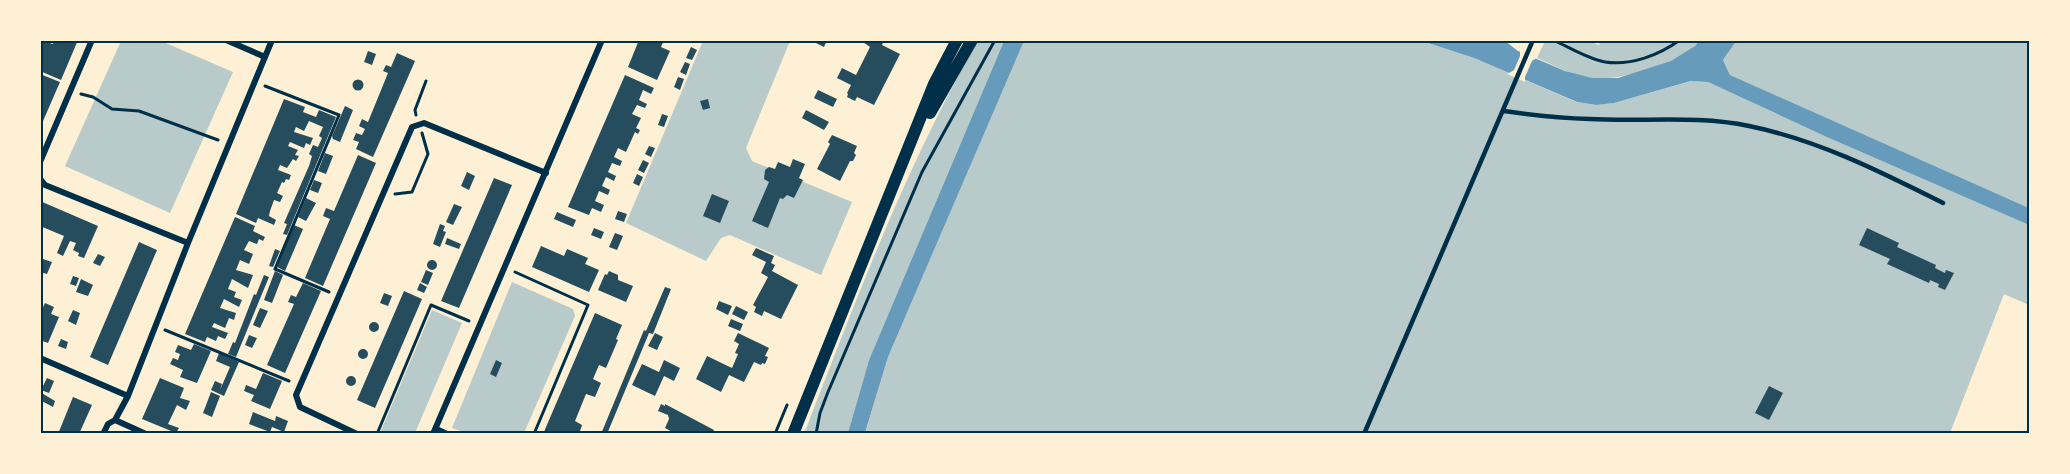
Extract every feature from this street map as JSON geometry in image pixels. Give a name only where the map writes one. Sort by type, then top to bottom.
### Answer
[{"type":"main road","points":[[793,434],[934,84],[957,40]]},
{"type":"main road","points":[[903,162],[945,84],[972,40]]},
{"type":"street","points":[[40,162],[92,40]]},
{"type":"street","points":[[226,40],[265,57]]},
{"type":"street","points":[[103,434],[108,424],[115,420],[128,396],[272,40]]},
{"type":"street","points":[[434,431],[602,40]]},
{"type":"street","points":[[357,434],[300,407],[297,395],[412,127],[424,123],[546,173]]},
{"type":"street","points":[[40,178],[45,185],[188,243]]},
{"type":"street","points":[[40,358],[128,396]]},
{"type":"street","points":[[115,420],[146,434]]},
{"type":"lane","points":[[1364,434],[1533,40]]},
{"type":"lane","points":[[1504,111],[1591,119],[1706,120],[1749,126],[1804,141],[1832,152],[1874,169],[1943,203]]},
{"type":"lane","points":[[434,431],[449,434]]},
{"type":"path","points":[[816,434],[820,413],[828,392],[922,172],[995,40]]},
{"type":"path","points":[[1553,40],[1604,62],[1624,63],[1662,53],[1680,40]]},
{"type":"path","points":[[255,82],[339,115],[275,269],[339,297]]},
{"type":"path","points":[[71,91],[93,97],[112,109],[139,111],[229,144]]},
{"type":"path","points":[[505,267],[588,305],[534,434]]},
{"type":"path","points":[[377,434],[431,305],[480,326]]},
{"type":"path","points":[[155,326],[300,386]]},
{"type":"shaded area","points":[[1601,40],[1699,41],[1691,49],[1665,64],[1649,70],[1602,79],[1583,77],[1537,58],[1545,41],[1588,41],[1599,45]]},
{"type":"shaded area","points":[[121,41],[161,41],[233,72],[170,213],[65,166]]},
{"type":"shaded area","points":[[703,41],[790,41],[746,148],[752,161],[852,202],[821,275],[730,235],[721,238],[706,261],[626,223]]},
{"type":"shaded area","points":[[978,41],[1004,41],[869,360],[848,433],[804,434],[863,283],[905,185],[952,88]]},
{"type":"shaded area","points":[[1024,41],[1422,41],[1474,58],[1576,102],[1596,105],[1614,103],[1692,81],[1708,82],[1829,138],[2029,225],[2029,305],[2004,294],[1950,433],[865,434],[888,357]]},
{"type":"shaded area","points":[[1731,41],[2029,41],[2029,208],[1730,75],[1723,60],[1728,53]]},
{"type":"shaded area","points":[[512,282],[573,309],[575,316],[524,433],[466,433],[452,428]]},
{"type":"shaded area","points":[[432,310],[462,323],[415,433],[380,433]]},
{"type":"water","points":[[1004,41],[1024,41],[888,357],[865,433],[848,433],[869,360]]},
{"type":"water","points":[[1422,41],[1505,41],[1518,51],[1565,71],[1592,78],[1618,78],[1671,61],[1699,41],[1736,41],[1723,60],[1730,75],[2029,208],[2029,225],[1829,138],[1708,82],[1691,81],[1614,103],[1596,105],[1577,102],[1474,58]]},
{"type":"pier","points":[[1520,50],[1538,57],[1532,61],[1525,82],[1507,74],[1514,70]]},
{"type":"building","points":[[40,40],[53,44],[54,40],[78,40],[61,80],[40,71]]},
{"type":"building","points":[[639,40],[664,40],[661,47],[670,51],[657,80],[628,67]]},
{"type":"building","points":[[810,40],[827,40],[824,47]]},
{"type":"building","points":[[860,40],[884,40],[882,45],[900,54],[874,105],[857,97],[855,101],[847,97],[851,85],[837,78],[842,68],[856,75],[870,47]]},
{"type":"building","points":[[691,47],[697,50],[692,60],[686,58]]},
{"type":"building","points":[[368,51],[376,54],[372,65],[364,62]]},
{"type":"building","points":[[397,53],[415,61],[373,157],[356,149],[359,142],[353,140],[356,133],[362,135],[365,129],[359,126],[362,119],[368,122],[388,73],[383,71],[386,65],[391,67]]},
{"type":"building","points":[[685,62],[690,64],[686,75],[680,72]]},
{"type":"building","points":[[40,74],[60,82],[40,128]]},
{"type":"building","points":[[625,75],[654,88],[651,94],[643,90],[639,100],[647,104],[645,108],[637,105],[632,114],[641,118],[636,128],[640,130],[638,134],[635,132],[626,152],[618,148],[614,157],[622,161],[620,166],[612,163],[608,172],[616,176],[614,181],[606,177],[602,186],[610,190],[608,195],[599,191],[595,201],[604,205],[601,212],[592,208],[589,215],[568,207]]},
{"type":"building","points":[[678,77],[684,79],[680,90],[674,87]]},
{"type":"building","points":[[358,79],[364,85],[358,91],[352,85]]},
{"type":"building","points":[[818,90],[837,99],[833,107],[814,98]]},
{"type":"building","points":[[284,99],[305,107],[303,112],[316,117],[319,110],[336,117],[287,235],[283,234],[287,224],[284,223],[309,166],[312,156],[309,154],[313,145],[318,147],[322,138],[319,136],[323,127],[309,121],[304,131],[296,127],[294,132],[313,138],[310,145],[306,143],[304,148],[290,142],[288,146],[298,150],[295,155],[299,156],[296,161],[293,159],[287,168],[280,165],[278,170],[291,175],[289,180],[282,182],[277,193],[283,196],[280,202],[274,200],[270,211],[269,216],[276,220],[274,225],[258,218],[256,223],[236,214]]},
{"type":"building","points":[[708,99],[710,108],[703,110],[700,101]]},
{"type":"building","points":[[345,106],[353,110],[340,142],[332,136]]},
{"type":"building","points":[[806,110],[829,122],[824,130],[802,118]]},
{"type":"building","points":[[662,114],[668,116],[664,127],[658,125]]},
{"type":"building","points":[[832,135],[857,146],[854,153],[856,155],[853,161],[850,161],[840,181],[817,169],[830,144],[828,142]]},
{"type":"building","points":[[649,146],[655,148],[651,157],[645,154]]},
{"type":"building","points":[[325,153],[333,156],[326,174],[318,171]]},
{"type":"building","points":[[358,155],[376,163],[323,286],[305,278],[330,219],[323,216],[326,208],[334,211]]},
{"type":"building","points":[[793,159],[805,164],[799,178],[803,180],[794,198],[787,195],[783,199],[780,198],[768,228],[752,221],[769,182],[764,179],[765,170],[769,167],[775,169],[778,162],[790,167]]},
{"type":"building","points":[[643,160],[649,163],[644,173],[638,170]]},
{"type":"building","points":[[467,172],[475,176],[469,190],[461,186]]},
{"type":"building","points":[[637,174],[643,177],[639,186],[633,183]]},
{"type":"building","points":[[494,178],[512,185],[459,308],[441,301]]},
{"type":"building","points":[[314,180],[322,183],[318,193],[310,190]]},
{"type":"building","points":[[712,194],[729,201],[720,223],[703,216]]},
{"type":"building","points":[[306,198],[316,203],[306,221],[298,217]]},
{"type":"building","points":[[40,201],[98,226],[84,258],[78,256],[79,253],[73,250],[76,243],[70,241],[63,256],[57,253],[64,236],[40,226]]},
{"type":"building","points":[[454,204],[462,207],[453,225],[446,222]]},
{"type":"building","points":[[618,211],[627,214],[624,222],[615,219]]},
{"type":"building","points":[[557,212],[576,220],[573,227],[554,219]]},
{"type":"building","points":[[235,217],[255,226],[253,231],[265,237],[263,241],[259,239],[257,244],[249,241],[244,250],[253,254],[249,264],[240,260],[236,270],[253,275],[248,288],[232,279],[228,289],[236,292],[234,297],[242,300],[239,307],[224,299],[220,308],[236,313],[234,320],[229,318],[225,328],[214,323],[212,327],[228,333],[225,339],[218,336],[216,341],[207,337],[205,342],[185,334]]},
{"type":"building","points":[[440,224],[445,226],[443,231],[446,232],[440,247],[433,244]]},
{"type":"building","points":[[294,225],[303,229],[285,271],[277,267]]},
{"type":"building","points":[[594,228],[604,232],[601,239],[591,235]]},
{"type":"building","points":[[1867,228],[1899,243],[1897,247],[1936,265],[1935,268],[1945,273],[1946,270],[1954,273],[1945,290],[1938,287],[1939,284],[1930,280],[1929,283],[1887,264],[1890,259],[1859,245]]},
{"type":"building","points":[[615,233],[623,236],[617,250],[609,247]]},
{"type":"building","points":[[447,238],[461,244],[459,249],[445,244]]},
{"type":"building","points":[[139,242],[157,250],[108,365],[90,357]]},
{"type":"building","points":[[541,246],[564,256],[567,249],[588,258],[585,264],[599,270],[589,292],[532,267]]},
{"type":"building","points":[[756,248],[774,256],[771,263],[775,265],[772,271],[798,285],[781,319],[764,311],[762,316],[754,312],[756,307],[753,305],[768,277],[761,273],[766,262],[752,255]]},
{"type":"building","points":[[275,249],[280,251],[273,267],[269,266]]},
{"type":"building","points":[[98,254],[105,257],[100,266],[93,263]]},
{"type":"building","points":[[40,258],[52,262],[47,274],[40,272]]},
{"type":"building","points":[[432,260],[436,261],[436,269],[432,270],[428,269],[427,265],[428,261]]},
{"type":"building","points":[[426,270],[433,273],[428,285],[421,282]]},
{"type":"building","points":[[275,271],[283,275],[272,303],[264,300]]},
{"type":"building","points":[[609,271],[618,275],[618,280],[633,286],[626,302],[598,290],[605,274],[607,275]]},
{"type":"building","points":[[264,275],[269,277],[236,357],[228,354],[233,342],[235,343]]},
{"type":"building","points":[[73,276],[79,278],[76,286],[70,284]]},
{"type":"building","points":[[81,279],[93,285],[88,296],[76,292]]},
{"type":"building","points":[[303,283],[321,291],[285,373],[267,365],[294,304],[288,302],[291,295],[296,297]]},
{"type":"building","points":[[420,283],[427,287],[424,293],[417,290]]},
{"type":"building","points":[[665,287],[671,289],[653,334],[649,333],[607,434],[601,434],[644,330],[646,331]]},
{"type":"building","points":[[404,291],[422,299],[375,408],[357,400]]},
{"type":"building","points":[[384,293],[392,296],[388,306],[380,303]]},
{"type":"building","points":[[719,301],[732,306],[728,315],[716,309]]},
{"type":"building","points":[[45,303],[54,307],[51,314],[59,317],[48,343],[40,340],[40,314]]},
{"type":"building","points":[[736,306],[748,312],[744,320],[732,314]]},
{"type":"building","points":[[260,308],[268,311],[260,328],[253,325]]},
{"type":"building","points":[[73,310],[80,313],[76,325],[68,321]]},
{"type":"building","points":[[595,313],[622,325],[606,368],[599,365],[593,379],[601,383],[595,397],[586,394],[575,421],[582,425],[579,434],[543,434]]},
{"type":"building","points":[[731,319],[743,324],[740,331],[728,326]]},
{"type":"building","points":[[374,322],[378,323],[378,331],[374,332],[370,331],[369,327],[370,323]]},
{"type":"building","points":[[655,333],[663,337],[657,350],[648,346]]},
{"type":"building","points":[[738,333],[769,348],[765,356],[768,357],[765,364],[754,362],[744,382],[729,375],[721,392],[696,379],[707,356],[732,368],[738,354],[735,353],[739,344],[734,341]]},
{"type":"building","points":[[249,335],[257,338],[252,348],[245,345]]},
{"type":"building","points":[[61,339],[68,342],[66,349],[58,346]]},
{"type":"building","points":[[194,344],[211,351],[197,383],[180,377],[183,370],[170,364],[173,358],[178,360],[180,354],[175,352],[178,345],[191,350]]},
{"type":"building","points":[[363,349],[367,350],[367,358],[363,359],[359,358],[358,354],[359,350]]},
{"type":"building","points":[[219,353],[239,362],[224,396],[211,390],[215,381],[222,384],[220,390],[230,367],[216,361]]},
{"type":"building","points":[[496,360],[502,363],[496,377],[490,374]]},
{"type":"building","points":[[664,360],[680,368],[674,381],[664,376],[655,396],[632,385],[642,364],[659,372]]},
{"type":"building","points":[[263,373],[282,381],[270,409],[251,401],[254,395],[244,391],[246,385],[256,389]]},
{"type":"building","points":[[351,376],[355,377],[355,385],[351,386],[347,385],[346,381],[347,377]]},
{"type":"building","points":[[47,378],[54,381],[49,393],[41,390]]},
{"type":"building","points":[[160,378],[184,388],[180,398],[190,401],[186,410],[177,405],[168,424],[179,428],[176,433],[142,419]]},
{"type":"building","points":[[1769,386],[1783,393],[1769,420],[1755,413]]},
{"type":"building","points":[[40,392],[55,401],[53,407],[40,400]]},
{"type":"building","points":[[211,392],[220,396],[212,417],[203,413]]},
{"type":"building","points":[[73,397],[92,405],[79,434],[58,434]]},
{"type":"building","points":[[661,404],[714,430],[713,434],[676,434],[665,428],[669,419],[668,415],[658,411]]},
{"type":"building","points":[[253,412],[275,421],[276,416],[288,421],[284,432],[272,427],[270,432],[249,424]]}]
